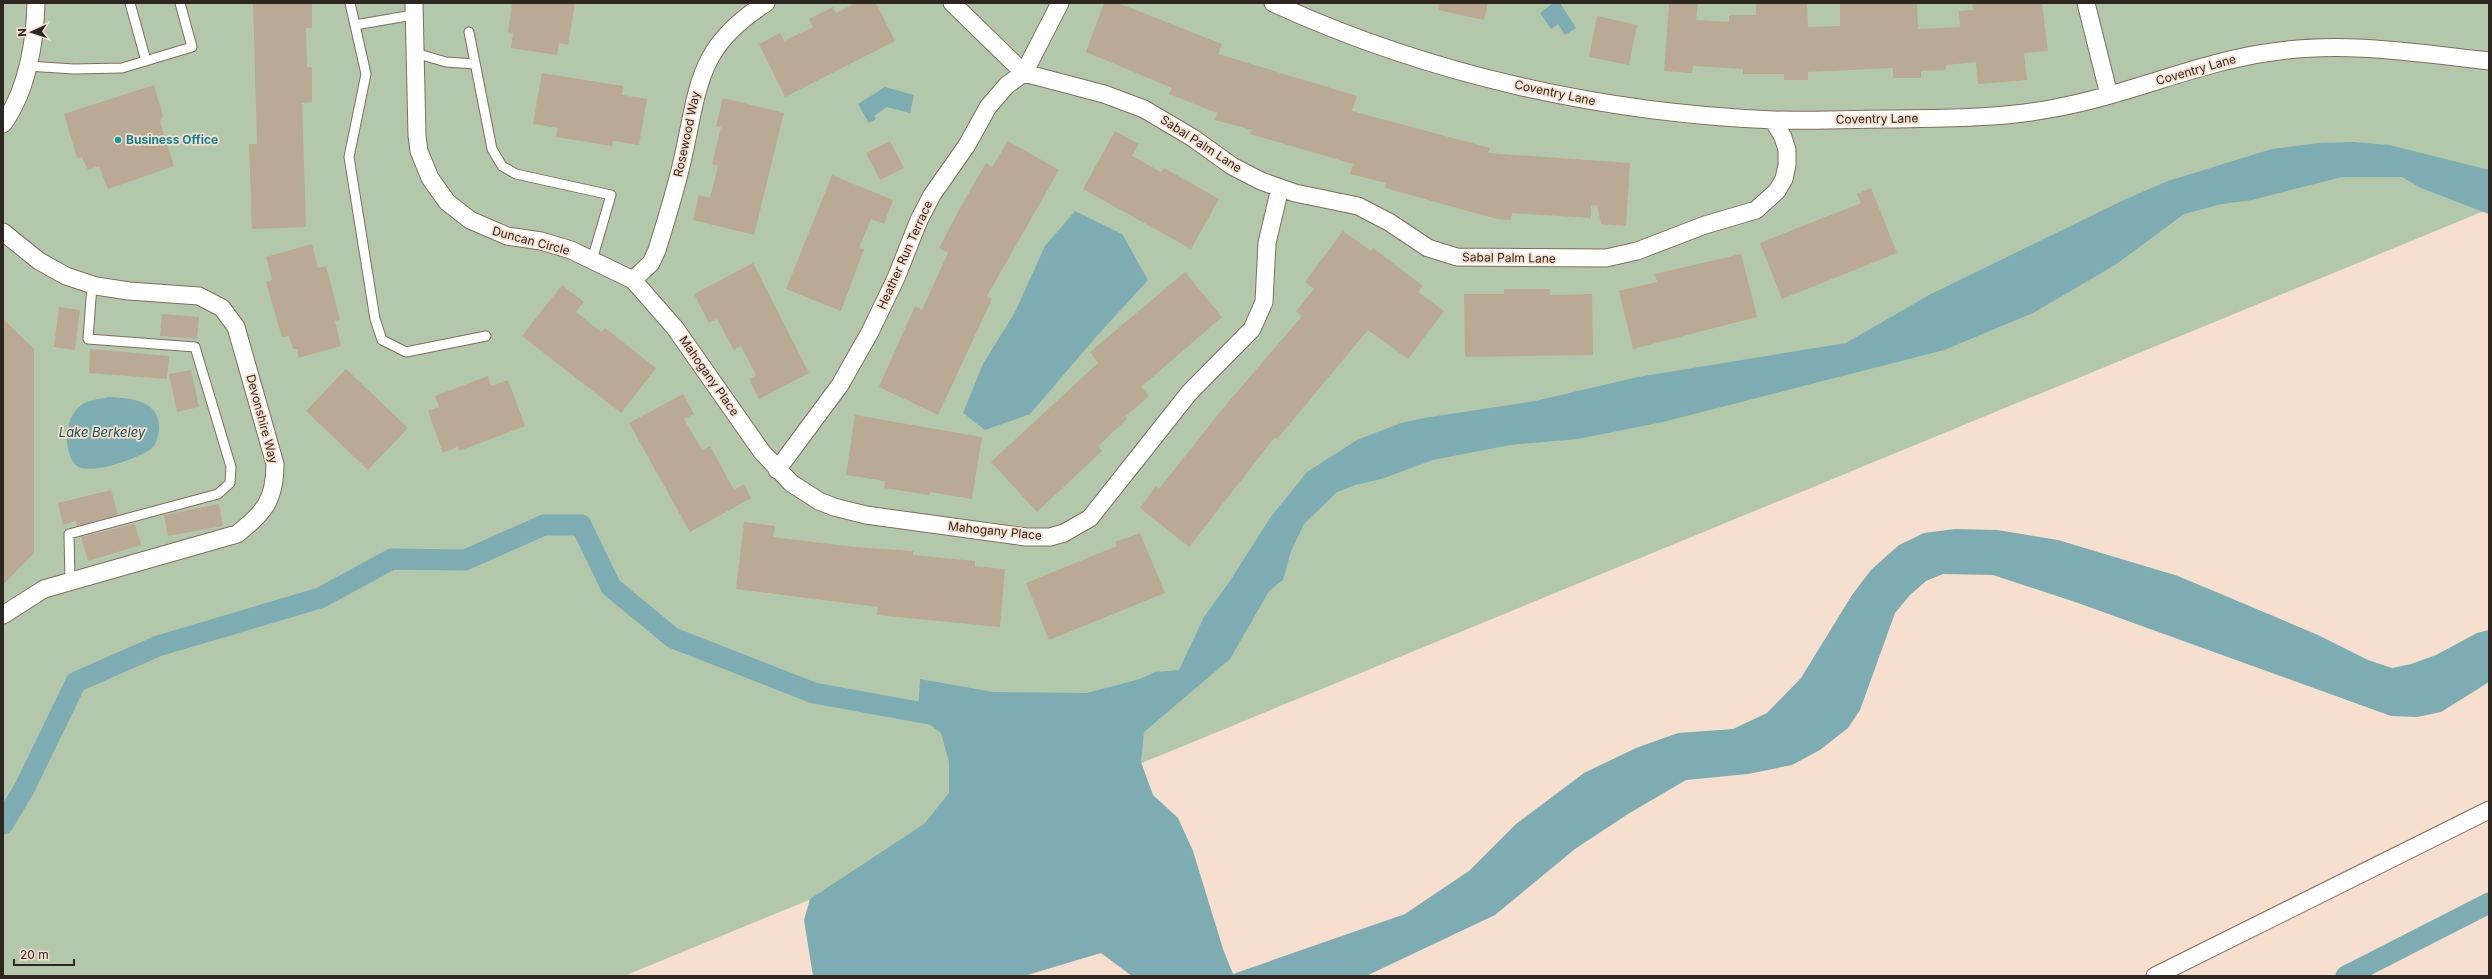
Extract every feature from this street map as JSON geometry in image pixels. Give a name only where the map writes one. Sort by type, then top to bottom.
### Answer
[{"type":"street","points":[[3,124],[11,113],[27,66],[36,3]]},
{"type":"street","name":"Rosewood Way","points":[[632,280],[651,263],[657,250],[679,174],[699,79],[706,64],[720,42],[734,26],[766,3]]},
{"type":"street","points":[[952,3],[1024,73]]},
{"type":"street","name":"Heather Run Terrace","points":[[777,470],[840,385],[870,332],[896,278],[919,220],[932,195],[967,145],[988,107],[1008,85],[1024,73],[1060,3]]},
{"type":"street","name":"Coventry Lane","points":[[1273,3],[1369,42],[1443,67],[1520,87],[1596,102],[1666,112],[1773,120],[1998,116],[2055,108],[2109,95],[2235,59],[2304,48],[2356,46],[2489,61]]},
{"type":"street","points":[[2086,3],[2109,95]]},
{"type":"street","name":"Duncan Circle","points":[[413,9],[417,92],[416,122],[419,151],[430,178],[447,202],[470,220],[485,228],[507,236],[540,241],[571,250],[632,280]]},
{"type":"street","name":"Sabal Palm Lane","points":[[1024,73],[1104,94],[1144,109],[1194,138],[1232,166],[1280,188],[1358,206],[1389,222],[1428,248],[1457,257],[1606,258],[1637,251],[1705,225],[1756,210],[1768,202],[1781,185],[1787,165],[1787,150],[1783,137],[1773,120]]},
{"type":"street","name":"Mahogany Place","points":[[632,280],[675,328],[762,452],[777,470],[796,486],[819,501],[866,515],[1026,537],[1050,537],[1078,527],[1100,508],[1189,393],[1252,329],[1264,302],[1267,243],[1280,188]]},
{"type":"street","name":"Devonshire Way","points":[[3,232],[39,261],[66,276],[92,284],[130,291],[199,296],[222,308],[236,327],[274,454],[275,481],[270,500],[258,517],[236,534],[44,589],[3,615]]},
{"type":"street","points":[[2155,976],[2489,810]]},
{"type":"lane","points":[[130,3],[146,61]]},
{"type":"lane","points":[[27,66],[74,69],[122,68],[192,47],[180,3]]},
{"type":"lane","points":[[350,3],[366,74],[348,157],[375,319],[382,340],[406,352],[486,336]]},
{"type":"lane","points":[[355,25],[413,9]]},
{"type":"lane","points":[[470,32],[492,149],[502,166],[516,174],[611,195],[592,260]]},
{"type":"lane","points":[[415,53],[446,62],[476,64]]},
{"type":"lane","points":[[70,582],[69,534],[218,494],[230,483],[231,467],[194,347],[88,339],[92,284]]},
{"type":"green space","points":[[3,3],[2489,3],[2489,209],[624,976],[3,976]]},
{"type":"water","points":[[1553,3],[1560,3],[1576,28],[1565,35],[1558,24],[1551,29],[1540,13]]},
{"type":"water","points":[[885,87],[914,95],[910,113],[887,107],[874,116],[876,119],[869,123],[858,104]]},
{"type":"water","points":[[2353,142],[2389,145],[2489,170],[2489,214],[2421,188],[2402,177],[2342,177],[2252,200],[2222,204],[2184,214],[2115,265],[2033,313],[1944,350],[1663,422],[1578,439],[1510,445],[1433,460],[1381,479],[1355,485],[1337,492],[1304,524],[1291,551],[1283,580],[1269,591],[1230,659],[1144,732],[1141,762],[1153,795],[1178,818],[1193,851],[1223,949],[1233,974],[1405,914],[1469,871],[1516,824],[1584,773],[1636,748],[1678,733],[1733,729],[1767,713],[1801,678],[1852,595],[1871,570],[1899,545],[1924,533],[1955,529],[1997,530],[2058,540],[2178,576],[2318,635],[2368,660],[2392,668],[2411,664],[2436,655],[2477,633],[2489,630],[2489,682],[2441,712],[2417,717],[2391,716],[2078,603],[1993,575],[1943,574],[1926,581],[1910,595],[1895,613],[1860,710],[1848,728],[1820,750],[1792,765],[1748,774],[1686,780],[1628,814],[1575,849],[1495,915],[1366,976],[1132,976],[1101,953],[1024,976],[813,976],[804,920],[810,899],[924,824],[949,793],[949,762],[941,733],[918,716],[920,679],[993,692],[1087,693],[1140,679],[1155,672],[1179,670],[1204,617],[1230,581],[1270,518],[1307,472],[1357,440],[1401,423],[1424,418],[1535,401],[1638,377],[1846,343],[1929,295],[2126,199],[2168,181],[2272,149],[2319,143]]},
{"type":"water","points":[[1075,211],[1122,234],[1148,280],[1096,337],[1030,414],[985,430],[963,413],[983,364],[1015,312],[1045,246]]},
{"type":"water","name":"Lake Berkeley","points":[[109,397],[127,398],[150,407],[158,420],[159,430],[156,441],[151,449],[124,462],[100,468],[89,469],[80,467],[74,463],[70,457],[68,449],[67,433],[71,418],[75,411],[86,402]]},
{"type":"building","points":[[253,3],[312,3],[312,28],[306,28],[307,67],[312,67],[312,102],[302,103],[306,227],[252,229],[249,144],[257,144]]},
{"type":"building","points":[[512,3],[575,3],[568,45],[559,43],[557,55],[511,48],[513,33],[508,32]]},
{"type":"building","points":[[856,3],[876,3],[895,41],[785,97],[759,44],[780,33],[784,41],[813,27],[809,19],[833,7],[836,13]]},
{"type":"building","points":[[1104,3],[1118,3],[1222,44],[1218,54],[1357,96],[1352,111],[1490,148],[1488,153],[1630,163],[1626,226],[1601,224],[1597,205],[1591,206],[1591,218],[1512,213],[1511,220],[1497,219],[1385,188],[1386,183],[1350,174],[1353,164],[1250,134],[1252,130],[1215,120],[1217,113],[1169,94],[1172,88],[1086,52]]},
{"type":"building","points":[[1439,3],[1488,3],[1484,20],[1438,10]]},
{"type":"building","points":[[1669,3],[1698,3],[1696,20],[1729,22],[1729,15],[1756,15],[1756,3],[1807,3],[1808,27],[1840,26],[1840,3],[1917,3],[1918,29],[1960,27],[1959,11],[1973,10],[1972,3],[2042,3],[2048,51],[2024,53],[2027,80],[1978,84],[1976,62],[1946,65],[1946,70],[1921,71],[1921,78],[1893,78],[1893,68],[1808,72],[1808,80],[1784,80],[1784,74],[1743,74],[1743,69],[1693,66],[1692,73],[1664,71]]},
{"type":"building","points":[[1597,16],[1637,25],[1629,65],[1589,57]]},
{"type":"building","points":[[542,73],[623,86],[622,95],[647,99],[639,145],[613,141],[612,146],[556,137],[558,128],[533,124]]},
{"type":"building","name":"Business Office","points":[[154,85],[163,116],[160,122],[174,166],[108,189],[99,166],[88,170],[82,157],[77,158],[64,114]]},
{"type":"building","points":[[723,98],[784,113],[754,235],[693,220],[699,195],[710,198],[718,166],[712,164],[721,127],[716,126]]},
{"type":"building","points":[[1115,131],[1139,144],[1132,156],[1161,172],[1164,168],[1219,199],[1191,249],[1083,189]]},
{"type":"building","points":[[890,141],[904,168],[880,180],[866,153]]},
{"type":"building","points":[[1008,141],[1059,170],[987,296],[992,299],[938,415],[879,387],[915,306],[922,310],[948,253],[939,248],[986,163],[992,167]]},
{"type":"building","points":[[832,175],[893,200],[884,224],[871,219],[859,248],[864,249],[841,311],[786,289]]},
{"type":"building","points":[[1871,188],[1897,253],[1782,299],[1760,243],[1861,203],[1857,194]]},
{"type":"building","points":[[1343,231],[1371,251],[1373,248],[1423,286],[1418,292],[1444,311],[1408,359],[1368,330],[1277,439],[1275,437],[1189,547],[1140,508],[1156,486],[1159,489],[1220,412],[1302,316],[1296,311],[1314,289],[1305,282]]},
{"type":"building","points":[[312,244],[318,268],[326,266],[340,320],[335,321],[341,346],[298,358],[298,349],[293,349],[289,336],[282,337],[266,282],[272,280],[266,257]]},
{"type":"building","points":[[1741,254],[1757,317],[1633,349],[1619,291],[1657,282],[1655,274]]},
{"type":"building","points":[[753,263],[809,373],[759,399],[749,379],[756,375],[741,346],[734,350],[717,319],[709,323],[694,294]]},
{"type":"building","points":[[1185,272],[1222,317],[1141,387],[1149,396],[1125,417],[1127,419],[1098,446],[1102,451],[1037,512],[991,462],[1098,363],[1090,352]]},
{"type":"building","points":[[562,285],[584,302],[576,312],[601,332],[605,328],[656,368],[621,413],[522,336]]},
{"type":"building","points":[[1504,289],[1550,289],[1550,295],[1592,294],[1593,355],[1465,357],[1464,294],[1504,294]]},
{"type":"building","points":[[59,307],[80,310],[75,350],[54,347]]},
{"type":"building","points":[[162,314],[199,317],[197,339],[160,336]]},
{"type":"building","points":[[3,319],[34,349],[34,553],[3,585]]},
{"type":"building","points":[[90,349],[169,356],[167,379],[89,373]]},
{"type":"building","points":[[346,369],[408,428],[368,470],[306,411]]},
{"type":"building","points":[[191,370],[199,407],[177,412],[169,374]]},
{"type":"building","points":[[488,376],[491,386],[508,380],[525,426],[459,451],[457,447],[443,453],[428,411],[439,407],[435,396]]},
{"type":"building","points":[[683,394],[694,414],[684,419],[702,450],[710,446],[734,490],[744,484],[751,498],[690,532],[629,423]]},
{"type":"building","points":[[855,415],[982,437],[972,499],[930,492],[929,495],[884,488],[885,481],[846,475]]},
{"type":"building","points":[[111,490],[118,515],[77,526],[76,521],[63,525],[58,503]]},
{"type":"building","points":[[219,504],[223,526],[168,536],[164,515]]},
{"type":"building","points":[[744,522],[775,526],[773,537],[854,547],[913,551],[913,555],[975,561],[975,566],[1005,569],[1000,627],[877,615],[878,607],[736,589]]},
{"type":"building","points":[[135,524],[141,545],[88,561],[81,537]]},
{"type":"building","points":[[1140,533],[1165,593],[1049,640],[1026,583],[1117,546],[1115,542]]},
{"type":"waterway","points":[[3,824],[24,789],[76,682],[158,646],[320,598],[392,559],[465,560],[544,525],[581,525],[611,587],[673,638],[814,693],[946,717]]},
{"type":"waterway","points":[[2346,976],[2489,903]]},
{"type":"place","name":"Business Office","points":[[118,140]]}]
